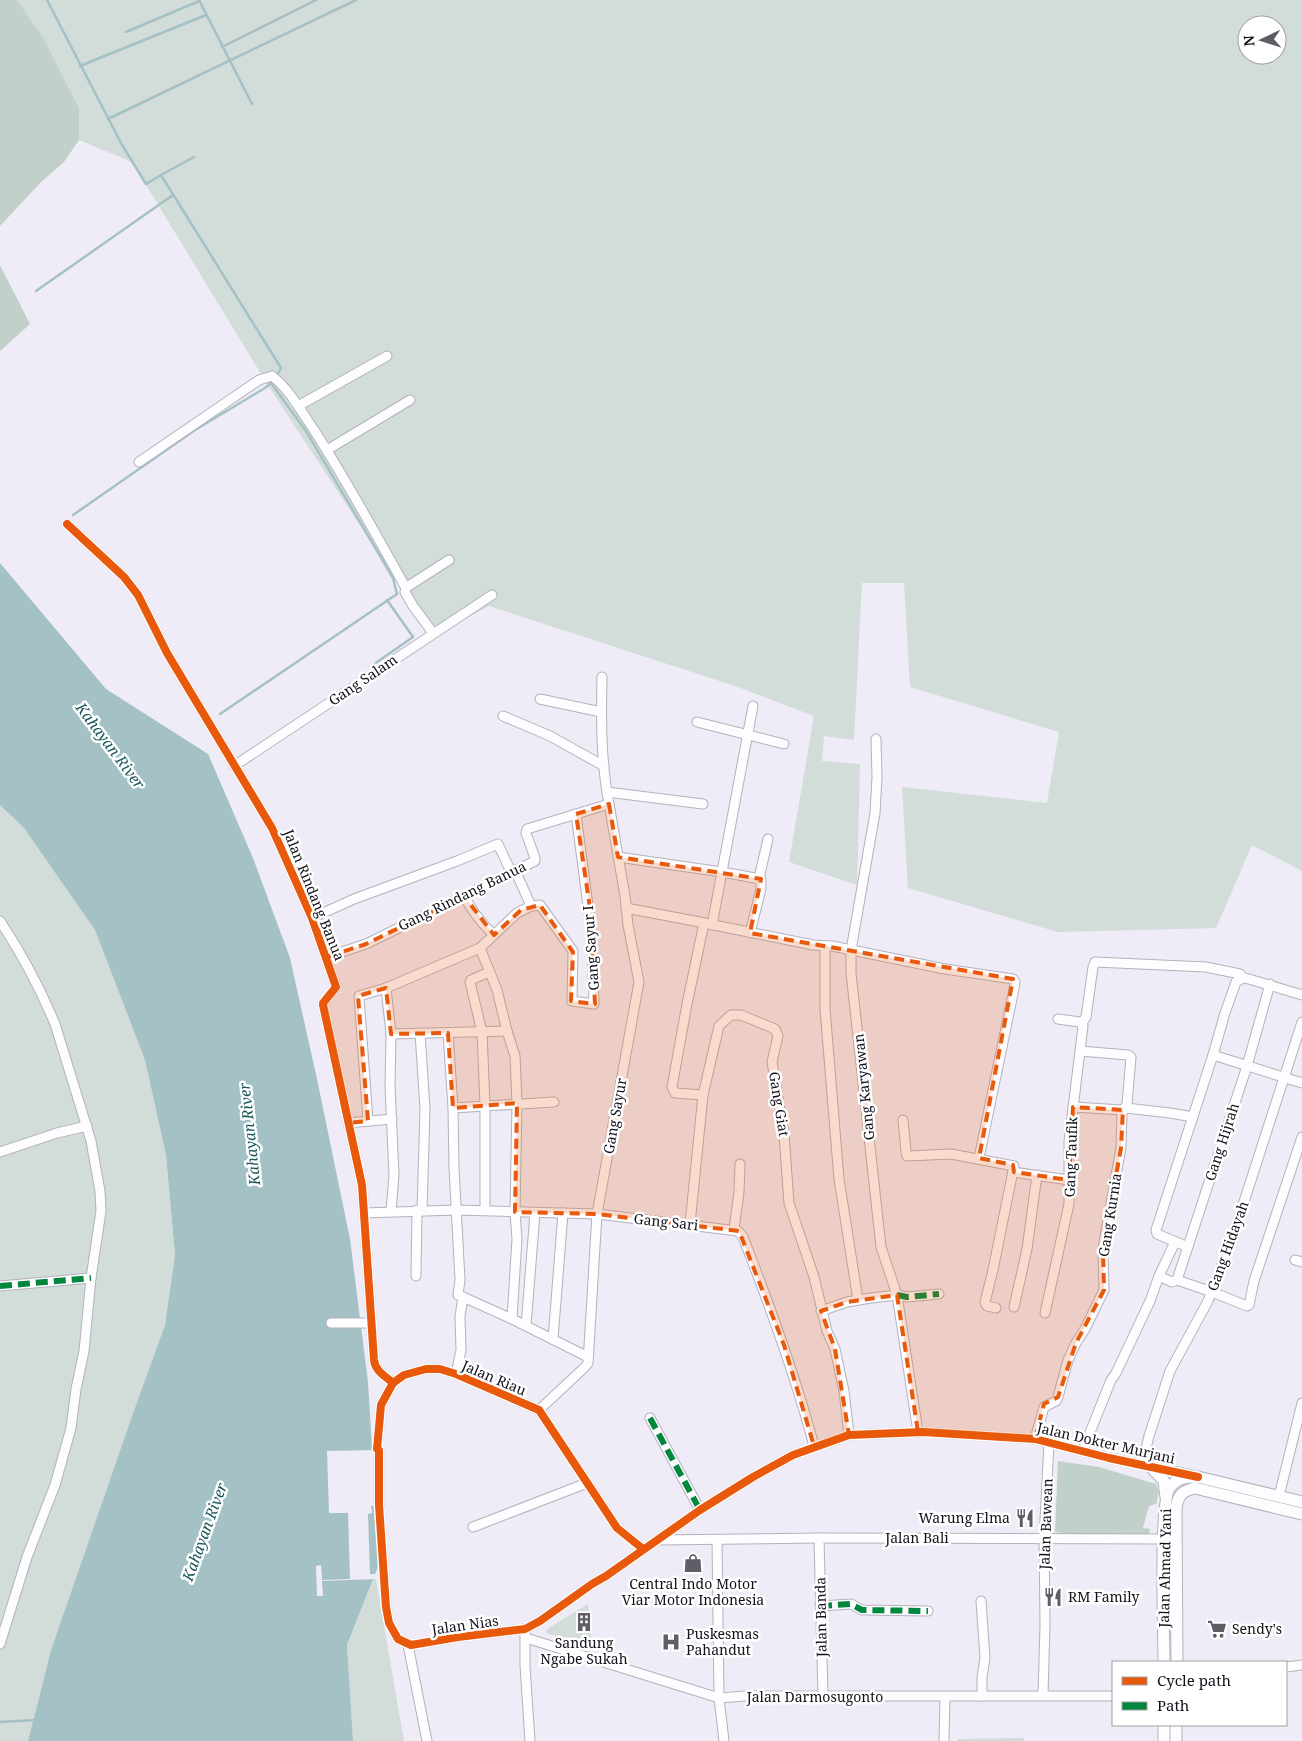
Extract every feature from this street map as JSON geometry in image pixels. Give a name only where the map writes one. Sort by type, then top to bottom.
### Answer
[{"type":"main road","points":[[1146,1466],[1164,1481],[1166,1498]]},
{"type":"main road","name":"Jalan Dokter Murjani","points":[[1178,1480],[1198,1476],[1302,1502]]},
{"type":"main road","name":"Jalan Ahmad Yani","points":[[1164,1661],[1166,1498],[1169,1487],[1178,1480]]},
{"type":"main road","name":"Jalan Ahmad Yani","points":[[1177,1661],[1176,1540],[1178,1498],[1181,1493],[1195,1488],[1302,1514]]},
{"type":"main road","points":[[1164,1726],[1164,1741]]},
{"type":"main road","points":[[1176,1726],[1176,1741]]},
{"type":"street","points":[[298,406],[387,356]]},
{"type":"street","points":[[139,462],[259,380],[272,376],[281,383],[298,406],[326,450],[406,588],[405,592],[412,606],[433,633]]},
{"type":"street","points":[[326,450],[410,400]]},
{"type":"street","name":"Jalan Rindang Banua","points":[[67,524],[124,578],[138,595],[147,617],[167,653],[272,828],[312,918],[336,987],[323,1005],[362,1185],[375,1366],[393,1383]]},
{"type":"street","points":[[406,588],[449,560]]},
{"type":"street","name":"Gang Salam","points":[[234,766],[492,595]]},
{"type":"street","points":[[602,677],[601,712],[604,766],[609,804]]},
{"type":"street","points":[[540,699],[601,712]]},
{"type":"street","points":[[708,924],[722,872],[753,706]]},
{"type":"street","points":[[503,716],[550,736],[604,766]]},
{"type":"street","points":[[697,722],[784,744]]},
{"type":"street","name":"Gang Karyawan","points":[[876,739],[877,777],[875,813],[851,950],[851,973],[881,1247],[897,1295],[918,1432]]},
{"type":"street","points":[[607,792],[703,804]]},
{"type":"street","name":"Gang Rindang Banua","points":[[326,957],[366,944],[535,860],[526,830],[609,804]]},
{"type":"street","name":"Gang Sayur","points":[[539,1410],[586,1367],[597,1214],[639,984],[609,804]]},
{"type":"street","name":"Gang Sayur I","points":[[531,906],[540,905],[572,950],[572,1001],[594,1004],[592,936],[576,814]]},
{"type":"street","points":[[750,933],[761,889],[762,880],[759,878],[768,839]]},
{"type":"street","points":[[312,918],[354,899],[498,844],[531,906],[517,912],[480,948],[386,988],[358,997],[368,1121]]},
{"type":"street","points":[[618,857],[759,878]]},
{"type":"street","points":[[464,896],[480,922],[494,934]]},
{"type":"street","points":[[626,908],[750,933],[1015,980],[979,1158]]},
{"type":"street","points":[[0,921],[21,953],[48,1007],[87,1126],[101,1202],[84,1351],[70,1428],[55,1485],[27,1557],[0,1644]]},
{"type":"street","points":[[703,1095],[675,1093],[672,1087],[703,925],[708,924]]},
{"type":"street","points":[[826,946],[825,1009],[839,1179],[858,1300]]},
{"type":"street","points":[[480,948],[497,990],[515,1056],[517,1103],[515,1212],[517,1239],[512,1319]]},
{"type":"street","name":"Gang Taufik","points":[[1045,1313],[1067,1218],[1069,1141],[1082,1023],[1086,1017],[1095,962],[1206,967],[1240,974],[1243,978]]},
{"type":"street","points":[[485,1210],[485,1105],[482,1032],[470,982],[489,972]]},
{"type":"street","points":[[1188,1247],[1157,1234],[1156,1230],[1236,982],[1243,978],[1270,984],[1302,995]]},
{"type":"street","name":"Gang Hijrah","points":[[1177,1280],[1247,1066],[1270,984]]},
{"type":"street","points":[[386,988],[390,1034],[394,1175],[391,1211]]},
{"type":"street","name":"Gang Giat","points":[[690,1224],[703,1095],[719,1026],[731,1015],[741,1015],[775,1029],[778,1036],[772,1062],[784,1134],[789,1203],[814,1277],[822,1311],[835,1349],[844,1391],[848,1435]]},
{"type":"street","points":[[1058,1019],[1082,1023]]},
{"type":"street","name":"Gang Hidayah","points":[[1146,1466],[1149,1436],[1170,1371],[1212,1292],[1254,1172],[1302,1022]]},
{"type":"street","points":[[390,1034],[507,1031]]},
{"type":"street","points":[[416,1276],[424,1109],[420,1033]]},
{"type":"street","points":[[448,1033],[460,1280],[458,1295],[512,1319],[588,1357]]},
{"type":"street","name":"Gang Kurnia","points":[[1035,1439],[1044,1407],[1056,1401],[1068,1360],[1104,1290],[1102,1248],[1122,1148],[1131,1057],[1128,1055],[1080,1051]]},
{"type":"street","points":[[1213,1055],[1302,1083]]},
{"type":"street","points":[[453,1108],[554,1102]]},
{"type":"street","points":[[1073,1107],[1170,1112],[1193,1117]]},
{"type":"street","points":[[348,1123],[392,1119]]},
{"type":"street","points":[[903,1120],[908,1156],[951,1154],[1013,1164],[1014,1172],[985,1302],[987,1306],[996,1308]]},
{"type":"street","points":[[0,1152],[57,1133],[87,1126]]},
{"type":"street","points":[[1159,1276],[1172,1282],[1177,1280],[1212,1292],[1239,1304],[1249,1305],[1254,1281],[1302,1138]]},
{"type":"street","points":[[740,1164],[739,1192],[734,1229],[743,1237],[772,1312],[797,1384],[814,1446]]},
{"type":"street","points":[[1014,1172],[1069,1180]]},
{"type":"street","points":[[1014,1307],[1027,1249],[1037,1176]]},
{"type":"street","name":"Gang Sari","points":[[364,1213],[420,1210],[485,1210],[597,1214],[734,1229]]},
{"type":"street","points":[[526,1326],[535,1213]]},
{"type":"street","points":[[553,1339],[563,1213]]},
{"type":"street","points":[[1084,1450],[1111,1380],[1150,1302],[1159,1276],[1175,1242]]},
{"type":"street","points":[[0,1286],[92,1278]]},
{"type":"street","points":[[822,1311],[858,1300],[897,1295],[939,1294]]},
{"type":"street","points":[[456,1374],[461,1350],[460,1316],[464,1297]]},
{"type":"street","points":[[330,1323],[371,1323]]},
{"type":"street","name":"Jalan Riau","points":[[393,1383],[404,1376],[426,1369],[440,1369],[456,1374],[539,1410],[617,1528],[643,1550]]},
{"type":"street","points":[[393,1383],[381,1405],[377,1450],[380,1450],[379,1505],[386,1607],[393,1632],[398,1639],[408,1645],[427,1741]]},
{"type":"street","points":[[1279,1496],[1302,1402]]},
{"type":"street","points":[[650,1418],[700,1510]]},
{"type":"street","name":"Jalan Dokter Murjani","points":[[525,1633],[700,1510],[792,1455],[848,1435],[918,1432],[1035,1439],[1084,1450],[1109,1458],[1198,1476]]},
{"type":"street","name":"Jalan Bawean","points":[[1042,1695],[1045,1625],[1044,1538],[1049,1443]]},
{"type":"street","points":[[474,1528],[587,1483]]},
{"type":"street","name":"Jalan Banda","points":[[818,1538],[823,1697]]},
{"type":"street","name":"Jalan Bali","points":[[658,1540],[1044,1538],[1176,1540]]},
{"type":"street","points":[[717,1540],[719,1698],[724,1741]]},
{"type":"street","points":[[981,1601],[985,1658],[982,1696]]},
{"type":"street","points":[[820,1606],[850,1604],[862,1610],[928,1611]]},
{"type":"street","points":[[525,1633],[525,1666],[530,1741]]},
{"type":"street","name":"Jalan Nias","points":[[408,1645],[424,1644],[458,1636],[525,1633]]},
{"type":"street","name":"Jalan Darmosugonto","points":[[525,1633],[719,1698],[745,1696],[1112,1696]]},
{"type":"street","points":[[1287,1667],[1302,1665]]},
{"type":"street","points":[[944,1741],[945,1697]]},
{"type":"highlighted area","points":[[609,804],[618,857],[761,879],[750,933],[1013,979],[979,1158],[1013,1165],[1014,1172],[1069,1180],[1073,1107],[1123,1110],[1121,1148],[1103,1248],[1104,1290],[1076,1343],[1058,1397],[1044,1404],[1035,1439],[918,1432],[897,1295],[847,1302],[821,1311],[835,1349],[849,1435],[814,1446],[784,1345],[739,1231],[597,1214],[515,1212],[517,1103],[453,1108],[448,1033],[391,1034],[386,988],[358,996],[368,1121],[348,1123],[323,1005],[337,988],[327,957],[366,944],[464,896],[494,935],[521,910],[540,905],[573,952],[571,1001],[595,1004],[590,908],[576,814]]},
{"type":"shaded area","points":[[0,0],[17,0],[44,39],[79,108],[79,140],[64,162],[42,181],[0,226]]},
{"type":"shaded area","points":[[17,0],[1302,0],[1302,871],[1252,845],[1216,928],[1058,932],[908,888],[902,787],[1047,803],[1059,732],[910,687],[904,583],[862,583],[854,740],[824,736],[822,761],[860,764],[857,885],[789,862],[814,716],[735,686],[489,606],[433,636],[269,387],[132,162],[79,140],[79,108],[44,39]]},
{"type":"shaded area","points":[[0,265],[30,324],[0,351]]},
{"type":"shaded area","points":[[0,805],[24,828],[95,930],[145,1060],[166,1155],[175,1255],[165,1325],[51,1650],[28,1741],[0,1741]]},
{"type":"shaded area","points":[[1058,1461],[1099,1467],[1156,1484],[1159,1492],[1156,1504],[1149,1506],[1143,1528],[1150,1529],[1149,1534],[1090,1536],[1055,1532]]},
{"type":"shaded area","points":[[375,1574],[404,1741],[353,1741],[347,1645]]},
{"type":"shaded area","points":[[588,1604],[592,1648],[546,1633],[547,1629]]},
{"type":"shaded area","points":[[1024,1738],[1024,1741],[957,1741],[957,1739]]},
{"type":"water","name":"Kahayan River","points":[[0,563],[106,689],[208,754],[253,858],[290,958],[350,1239],[368,1382],[379,1564],[347,1645],[353,1741],[28,1741],[51,1650],[165,1325],[175,1255],[166,1155],[145,1060],[95,930],[24,828],[0,805]]},
{"type":"pier","points":[[375,1450],[378,1505],[371,1506],[372,1513],[368,1514],[370,1574],[378,1574],[376,1579],[322,1581],[323,1596],[317,1596],[316,1566],[321,1565],[322,1580],[350,1579],[348,1513],[329,1513],[327,1451]]},
{"type":"waterway","points":[[47,0],[122,145],[146,184],[161,175],[281,368],[277,375]]},
{"type":"waterway","points":[[199,0],[252,104]]},
{"type":"waterway","points":[[222,47],[316,0]]},
{"type":"waterway","points":[[108,119],[356,0]]},
{"type":"waterway","points":[[126,32],[199,1]]},
{"type":"waterway","points":[[80,66],[206,15]]},
{"type":"waterway","points":[[161,175],[194,157]]},
{"type":"waterway","points":[[36,291],[173,195]]},
{"type":"waterway","points":[[73,515],[195,430],[271,383],[306,431],[393,578],[397,594],[220,714]]},
{"type":"waterway","points":[[370,667],[413,637],[387,600]]},
{"type":"waterway","points":[[0,1722],[35,1720]]},
{"type":"marked path","points":[[0,1286],[91,1278]]},
{"type":"marked path","points":[[897,1295],[907,1297],[939,1294]]},
{"type":"marked path","points":[[650,1418],[700,1510]]},
{"type":"marked path","points":[[820,1606],[851,1604],[862,1610],[928,1611]]},
{"type":"cycle path","points":[[67,524],[124,577],[138,595],[167,653],[272,828],[312,918],[336,987],[323,1005],[362,1185],[374,1360],[378,1370],[393,1383]]},
{"type":"cycle path","points":[[643,1549],[617,1528],[539,1410],[456,1374],[440,1369],[426,1369],[404,1375],[393,1383],[381,1405],[377,1449],[379,1450],[379,1505],[386,1607],[389,1623],[398,1639],[411,1645],[525,1629],[540,1621],[700,1510],[753,1477],[793,1455],[849,1435],[923,1432],[1035,1439],[1109,1458],[1198,1477]]},
{"type":"place","name":"Warung Elma","points":[[1025,1518]]},
{"type":"place","name":"Central Indo Motor Viar Motor Indonesia","points":[[693,1563]]},
{"type":"place","name":"RM Family","points":[[1053,1597]]},
{"type":"place","name":"Sandung Ngabe Sukah","points":[[584,1622]]},
{"type":"place","name":"Sendy's","points":[[1217,1629]]},
{"type":"place","name":"Puskesmas Pahandut","points":[[671,1642]]}]
